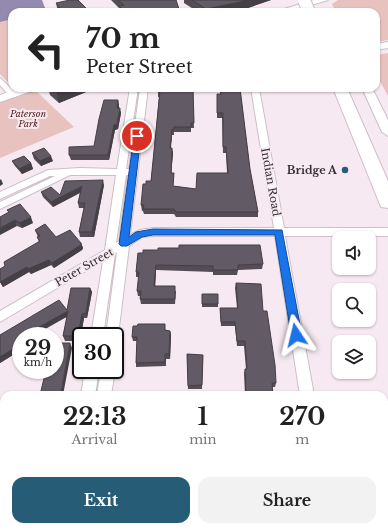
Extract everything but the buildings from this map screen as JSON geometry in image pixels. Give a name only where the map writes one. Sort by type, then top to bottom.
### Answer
[{"type":"highway","points":[[342,92],[388,202]]},
{"type":"main road","points":[[299,8],[326,3]]},
{"type":"main road","points":[[0,99],[21,92]]},
{"type":"main road","points":[[369,92],[388,132]]},
{"type":"street","points":[[0,80],[8,89]]},
{"type":"street","points":[[98,327],[133,92]]},
{"type":"street","points":[[113,327],[143,92]]},
{"type":"street","name":"Indian Road","points":[[256,92],[306,391]]},
{"type":"street","points":[[0,196],[48,174],[80,171],[133,172]]},
{"type":"street","points":[[0,206],[66,173]]},
{"type":"street","name":"Peter Street","points":[[0,316],[140,234],[153,232],[388,232]]},
{"type":"street","points":[[89,391],[91,379]]},
{"type":"street","points":[[105,391],[107,379]]},
{"type":"green space","points":[[0,0],[39,0],[46,8],[8,8],[8,83],[0,74]]},
{"type":"green space","points":[[338,0],[388,0],[388,40],[380,41],[380,8],[334,8],[332,4]]},
{"type":"green space","points":[[388,53],[388,96],[380,81],[380,54]]},
{"type":"green space","name":"Paterson Park","points":[[29,92],[37,92],[74,127],[0,158],[0,102]]},
{"type":"shaded area","points":[[0,0],[42,0],[45,8],[8,8],[8,20],[0,22]]},
{"type":"place","name":"Bridge A","points":[[345,170]]},
{"type":"route","points":[[137,136],[124,244],[140,234],[153,232],[279,232],[296,335]]}]
